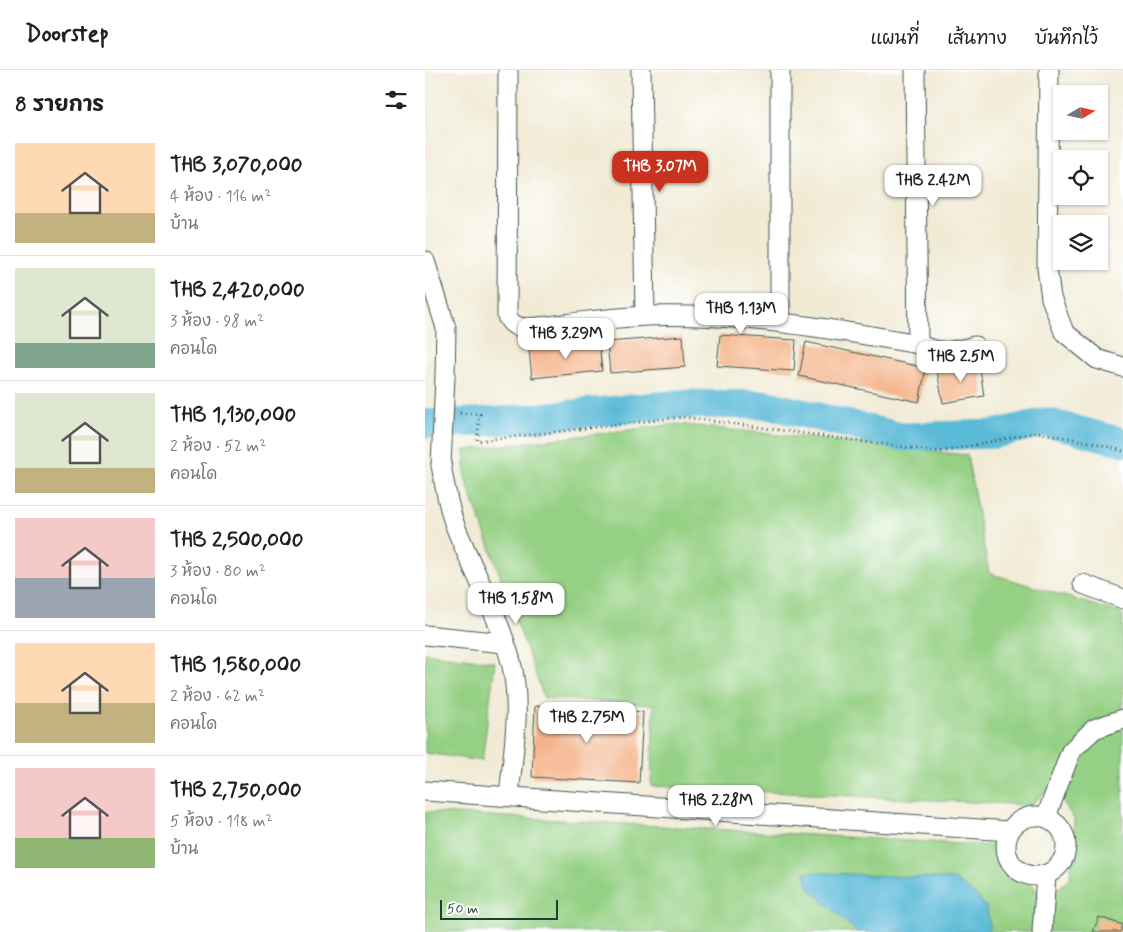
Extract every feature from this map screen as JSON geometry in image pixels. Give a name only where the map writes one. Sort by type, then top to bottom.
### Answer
[{"type":"street","points":[[508,70],[507,316],[511,323],[517,327],[528,328],[645,316],[726,317],[837,329],[918,344],[930,350],[942,352],[975,346]]},
{"type":"street","points":[[641,70],[645,316]]},
{"type":"street","points":[[780,70],[780,322]]},
{"type":"street","points":[[915,70],[918,344]]},
{"type":"street","points":[[1049,70],[1047,268],[1051,298],[1064,332],[1097,359],[1123,366]]},
{"type":"street","points":[[425,261],[446,328],[441,465],[446,494],[455,526],[511,663],[516,696],[509,796]]},
{"type":"street","points":[[1083,584],[1123,599]]},
{"type":"street","points":[[425,635],[504,643]]},
{"type":"street","points":[[1046,817],[1071,751],[1094,729],[1123,720]]},
{"type":"street","points":[[425,791],[1009,832]]},
{"type":"street","points":[[1037,815],[1046,817],[1061,828],[1065,837],[1065,856],[1054,871],[1045,875],[1025,875],[1016,869],[1006,852],[1006,841],[1009,832],[1021,819],[1037,815]]},
{"type":"street","points":[[1042,932],[1045,875]]},
{"type":"path","points":[[480,414],[477,441],[683,417],[940,452],[1037,432],[1099,444],[1123,451]]},
{"type":"green space","points":[[677,424],[967,455],[989,573],[1123,614],[1123,932],[425,932],[425,812],[996,846],[1007,877],[1030,882],[1045,900],[1070,878],[1074,819],[1055,789],[1058,782],[1030,805],[651,786],[654,705],[544,698],[465,478],[465,450]]},
{"type":"green space","points":[[425,653],[495,662],[482,761],[425,753]]},
{"type":"water","points":[[805,872],[954,879],[977,896],[986,907],[990,927],[986,932],[857,932],[808,887]]},
{"type":"building","points":[[720,335],[796,340],[794,371],[717,366]]},
{"type":"building","points":[[683,336],[685,367],[610,373],[607,342]]},
{"type":"building","points":[[599,341],[602,371],[532,378],[529,349]]},
{"type":"building","points":[[806,342],[926,368],[919,402],[799,376]]},
{"type":"building","points":[[979,363],[984,396],[943,403],[937,370]]},
{"type":"building","points":[[535,706],[643,712],[639,783],[532,777]]},
{"type":"building","points":[[1099,917],[1123,925],[1120,932],[1093,932]]},
{"type":"waterway","points":[[425,424],[500,421],[680,404],[768,405],[902,437],[994,434],[1046,422],[1123,442]]}]
